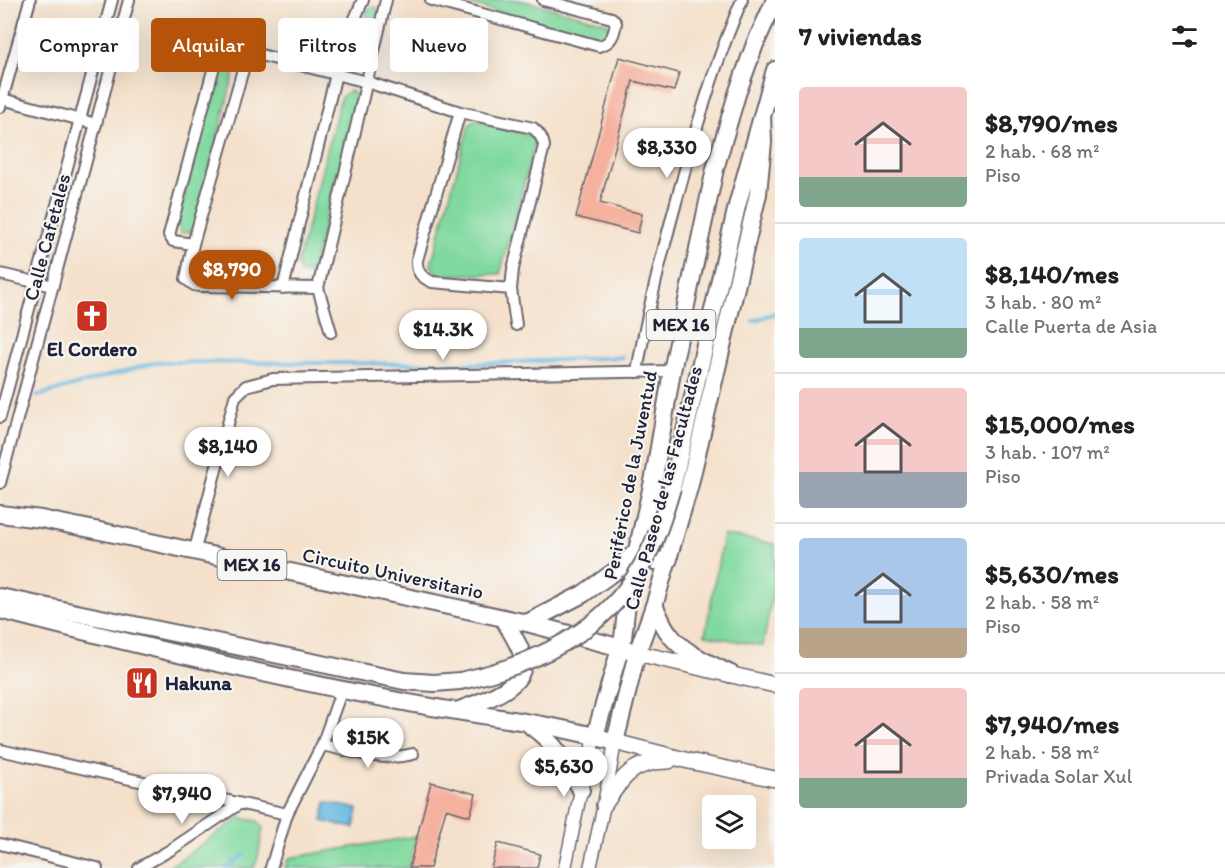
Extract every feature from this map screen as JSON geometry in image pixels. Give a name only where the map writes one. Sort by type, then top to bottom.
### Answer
[{"type":"highway","name":"Periférico de la Juventud","points":[[620,648],[629,585],[654,477],[672,371],[715,169],[751,54],[775,0]]},
{"type":"highway","name":"MEX 16","points":[[762,116],[775,70]]},
{"type":"highway","points":[[0,597],[404,681],[434,683],[460,681],[515,667],[580,632],[622,594],[641,568],[660,526],[672,488],[737,206],[762,116]]},
{"type":"highway","name":"Calle Paseo de las Facultades","points":[[615,742],[637,653],[669,559],[726,331],[758,194],[763,142],[762,116]]},
{"type":"highway","name":"Circuito Universitario","points":[[0,514],[68,524],[527,623],[637,653]]},
{"type":"highway","points":[[527,623],[583,594],[635,555],[647,561],[656,562],[669,559]]},
{"type":"highway","points":[[654,606],[668,632],[677,643],[690,653],[731,675]]},
{"type":"highway","points":[[0,610],[342,689],[580,732],[615,742]]},
{"type":"highway","points":[[440,708],[503,692],[516,680],[521,672],[522,654],[503,618]]},
{"type":"highway","name":"MEX 16","points":[[596,736],[620,648]]},
{"type":"highway","points":[[528,724],[547,738],[566,761],[581,790]]},
{"type":"main road","name":"Circuito Universitario","points":[[637,653],[775,685]]},
{"type":"main road","points":[[615,742],[689,761],[775,779]]},
{"type":"main road","points":[[604,805],[623,777],[634,768],[649,763],[689,761]]},
{"type":"street","name":"Calle Cafetales","points":[[0,417],[5,382],[36,282],[112,0]]},
{"type":"street","name":"Calle Cafetales","points":[[0,483],[129,0]]},
{"type":"street","points":[[284,288],[336,74],[350,30],[363,0]]},
{"type":"street","points":[[331,332],[318,288],[386,0]]},
{"type":"street","points":[[431,0],[599,46],[605,44],[614,35],[616,23],[612,18],[543,0]]},
{"type":"street","points":[[637,372],[646,318],[694,137],[722,48],[742,0]]},
{"type":"street","points":[[29,1],[1,103],[96,124]]},
{"type":"street","points":[[266,56],[367,82],[460,112],[533,128],[543,140],[544,146],[513,269],[511,289],[516,326]]},
{"type":"street","points":[[193,244],[173,241],[169,235],[212,72]]},
{"type":"street","points":[[242,72],[193,244],[186,279],[194,285],[318,288]]},
{"type":"street","points":[[460,112],[417,260],[417,271],[432,282],[511,289]]},
{"type":"street","points":[[0,274],[53,286]]},
{"type":"street","points":[[195,553],[235,397],[246,386],[273,379],[672,371]]},
{"type":"street","points":[[271,868],[287,814],[322,745],[342,689]]},
{"type":"street","points":[[565,868],[581,790],[596,736]]},
{"type":"street","name":"Calle Paseo de las Facultades","points":[[590,868],[615,742]]},
{"type":"street","points":[[322,745],[392,758],[413,754]]},
{"type":"street","points":[[0,750],[287,814]]},
{"type":"street","points":[[139,868],[180,844],[239,804]]},
{"type":"street","points":[[0,844],[97,868]]},
{"type":"green space","points":[[454,0],[520,0],[608,23],[612,30],[609,39],[601,40]]},
{"type":"green space","points":[[375,7],[379,10],[377,18],[365,18],[368,9]]},
{"type":"green space","points":[[218,72],[234,72],[196,225],[190,232],[181,233],[177,224]]},
{"type":"green space","points":[[350,91],[358,96],[313,266],[309,273],[301,273],[297,265],[341,97]]},
{"type":"green space","points":[[476,120],[530,136],[535,142],[500,274],[438,275],[431,265],[469,125]]},
{"type":"green space","points":[[723,535],[775,544],[775,579],[763,646],[705,635]]},
{"type":"green space","points":[[239,818],[258,821],[263,828],[254,868],[164,868],[175,863]]},
{"type":"green space","points":[[417,836],[409,868],[285,868],[289,858]]},
{"type":"water","points":[[326,802],[358,809],[354,828],[322,821]]},
{"type":"building","points":[[619,57],[679,73],[674,91],[633,81],[600,203],[642,214],[638,233],[576,217]]},
{"type":"building","points":[[431,782],[476,794],[470,816],[446,809],[430,868],[409,868]]},
{"type":"building","points":[[498,843],[540,854],[537,868],[491,868]]},
{"type":"waterway","points":[[753,321],[775,313]]},
{"type":"waterway","points":[[684,352],[692,352]]},
{"type":"waterway","points":[[37,396],[157,362],[474,364],[622,357]]},
{"type":"waterway","points":[[227,868],[245,854]]},
{"type":"place","name":"El Cordero","points":[[92,316]]},
{"type":"place","name":"Hakuna","points":[[142,683]]}]
